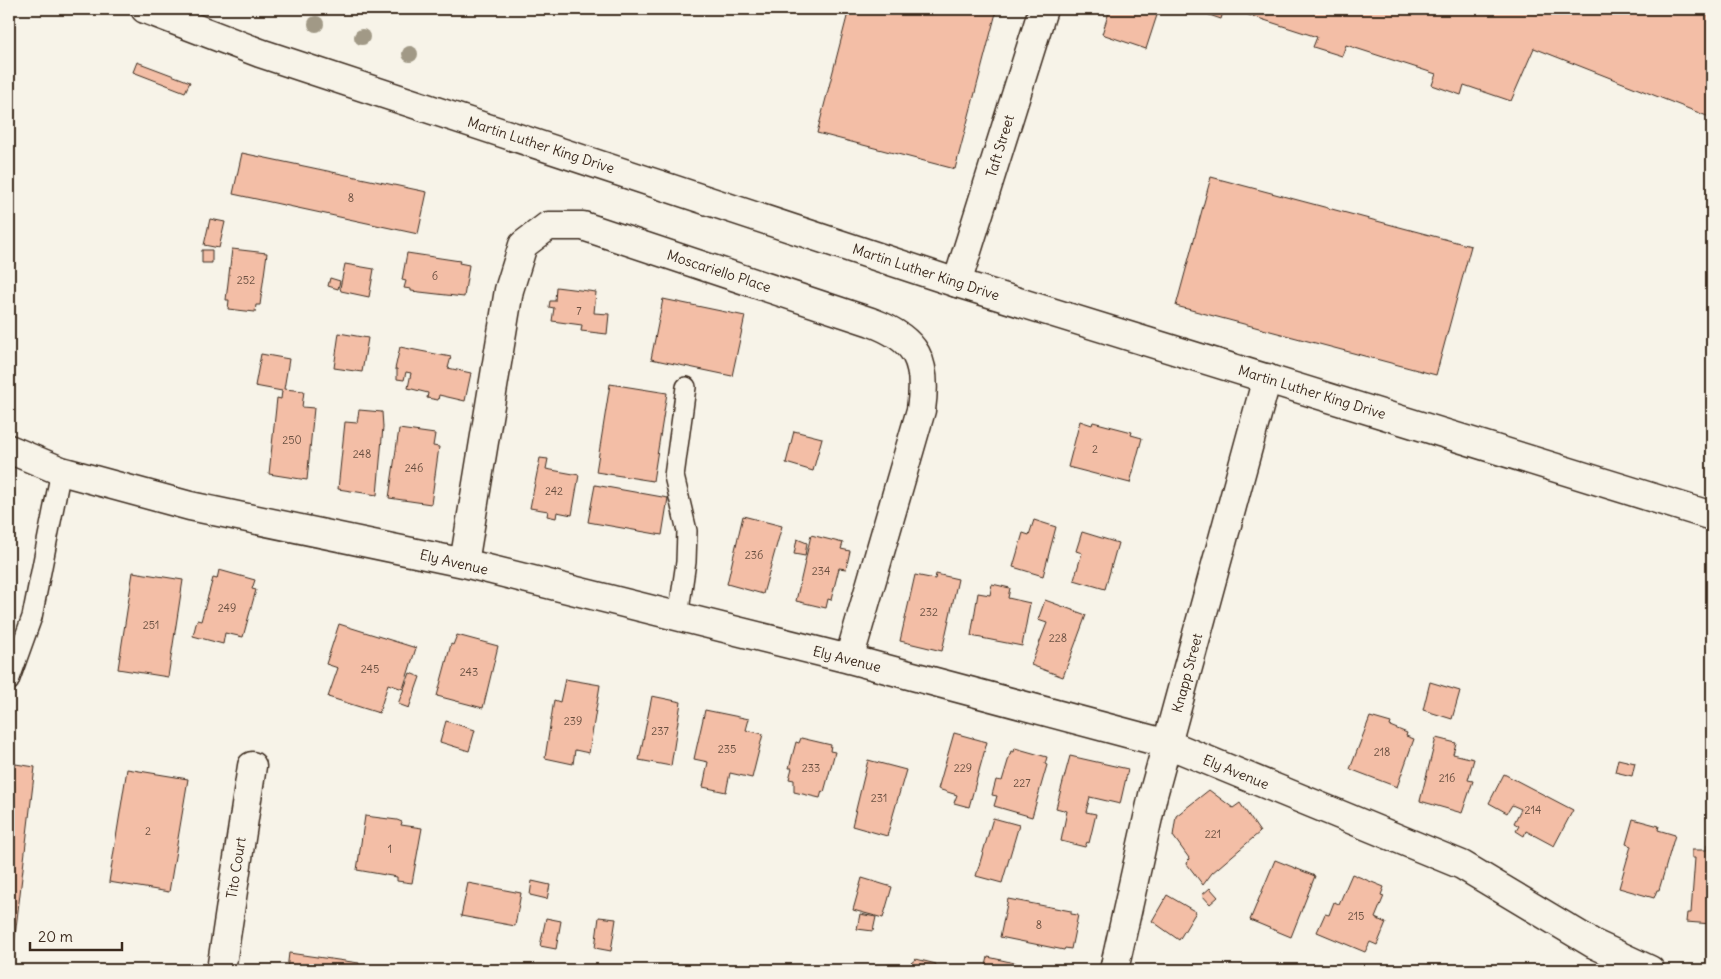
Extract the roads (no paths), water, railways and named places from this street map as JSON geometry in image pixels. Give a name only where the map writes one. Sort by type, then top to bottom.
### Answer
[{"type":"street","name":"Martin Luther King Drive","points":[[145,9],[260,53],[957,283],[1712,516]]},
{"type":"street","name":"Taft Street","points":[[957,283],[1043,9]]},
{"type":"street","name":"Moscariello Place","points":[[464,563],[509,290],[523,245],[548,226],[583,226],[885,327],[906,340],[918,353],[922,367],[924,389],[921,410],[849,659]]},
{"type":"street","name":"Knapp Street","points":[[1114,970],[1153,795],[1267,378]]},
{"type":"street","name":"Ely Avenue","points":[[9,449],[61,471],[190,506],[464,563],[849,659],[1168,744],[1462,865],[1594,944],[1650,970]]},
{"type":"street","name":"Tito Court","points":[[221,970],[252,766]]},
{"type":"lane","points":[[678,617],[686,562],[687,531],[674,476],[686,387]]},
{"type":"lane","points":[[9,681],[32,617],[61,471]]}]
